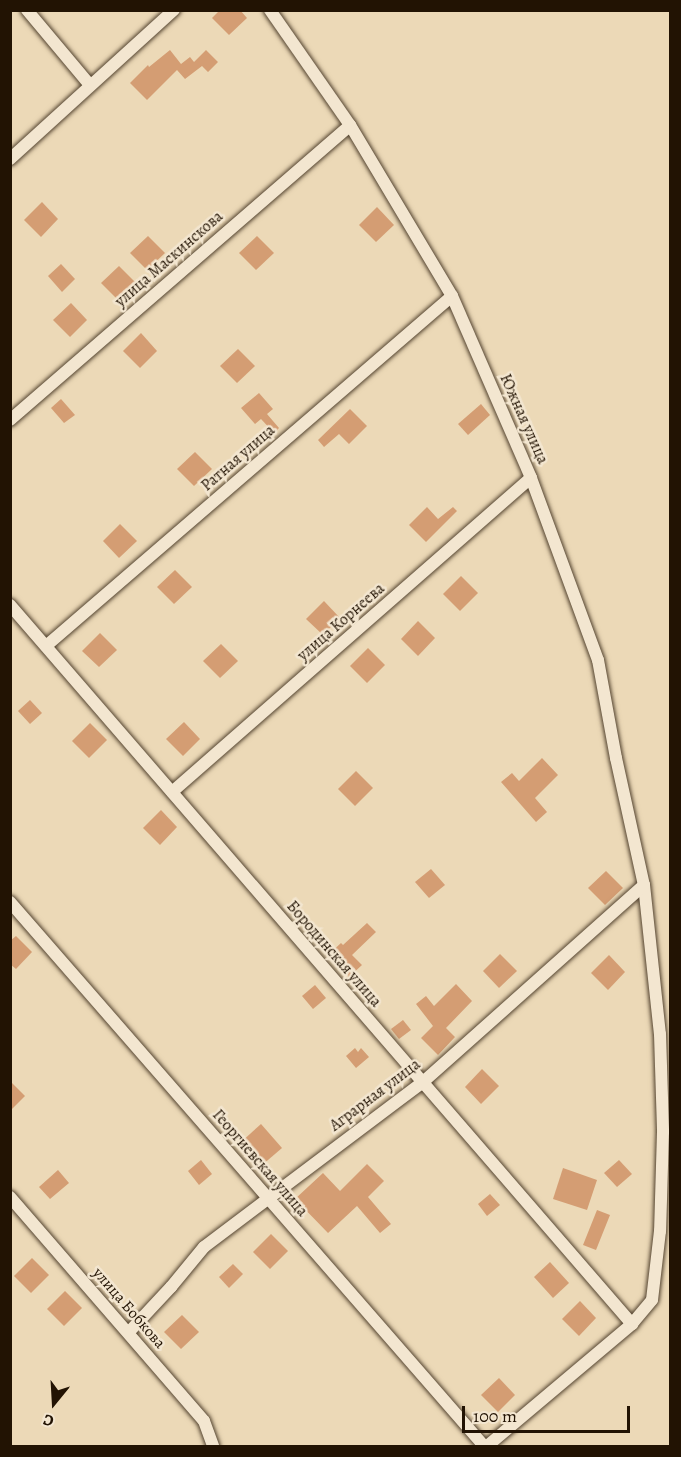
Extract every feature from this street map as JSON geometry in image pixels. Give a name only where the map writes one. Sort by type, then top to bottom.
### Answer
[{"type":"street","points":[[27,10],[90,85]]},
{"type":"street","points":[[10,159],[174,10]]},
{"type":"street","name":"Южная улица","points":[[270,10],[350,125],[452,296],[531,478],[598,660],[616,758],[644,885],[660,1034],[663,1132],[657,1277],[652,1300],[632,1324],[485,1446]]},
{"type":"street","name":"улица Маскинскова","points":[[10,420],[350,125]]},
{"type":"street","name":"Ратная улица","points":[[46,646],[452,296]]},
{"type":"street","name":"улица Корнеева","points":[[172,792],[531,478]]},
{"type":"street","name":"Бородинская улица","points":[[10,606],[632,1324]]},
{"type":"street","name":"Аграрная улица","points":[[129,1332],[171,1287],[204,1246],[423,1082],[644,885]]},
{"type":"street","name":"Георгиевская улица","points":[[10,902],[485,1446]]},
{"type":"street","name":"улица Бобкова","points":[[10,1197],[204,1421],[213,1446]]},
{"type":"building","points":[[220,10],[240,10],[247,18],[229,35],[212,18]]},
{"type":"building","points":[[170,50],[181,64],[190,57],[194,62],[206,50],[218,62],[208,72],[202,66],[185,79],[177,70],[147,100],[130,83],[148,65],[149,67]]},
{"type":"building","points":[[42,202],[58,219],[41,237],[24,220]]},
{"type":"building","points":[[377,207],[394,225],[376,242],[359,225]]},
{"type":"building","points":[[148,236],[165,253],[147,270],[130,253]]},
{"type":"building","points":[[257,236],[274,253],[256,270],[239,253]]},
{"type":"building","points":[[61,264],[75,279],[62,292],[48,276]]},
{"type":"building","points":[[119,266],[136,283],[118,300],[101,283]]},
{"type":"building","points":[[71,303],[87,320],[70,337],[53,320]]},
{"type":"building","points":[[141,333],[157,351],[140,368],[123,351]]},
{"type":"building","points":[[238,349],[255,366],[237,383],[220,366]]},
{"type":"building","points":[[259,393],[273,409],[267,414],[279,428],[274,433],[261,419],[255,424],[241,408]]},
{"type":"building","points":[[61,399],[75,415],[64,423],[51,408]]},
{"type":"building","points":[[481,404],[490,415],[468,435],[458,424]]},
{"type":"building","points":[[350,409],[367,426],[349,444],[339,434],[324,447],[318,440]]},
{"type":"building","points":[[195,452],[212,469],[194,486],[177,469]]},
{"type":"building","points":[[427,507],[438,519],[453,507],[457,511],[426,542],[409,525]]},
{"type":"building","points":[[120,524],[137,541],[119,558],[103,541]]},
{"type":"building","points":[[175,570],[192,587],[174,604],[157,587]]},
{"type":"building","points":[[461,576],[478,593],[460,611],[443,594]]},
{"type":"building","points":[[324,601],[340,618],[323,635],[306,619]]},
{"type":"building","points":[[418,621],[435,638],[418,656],[401,639]]},
{"type":"building","points":[[100,633],[117,650],[99,667],[82,651]]},
{"type":"building","points":[[221,644],[238,661],[220,678],[203,661]]},
{"type":"building","points":[[368,648],[385,665],[367,683],[350,666]]},
{"type":"building","points":[[30,700],[42,713],[30,724],[18,711]]},
{"type":"building","points":[[184,722],[200,739],[183,756],[166,739]]},
{"type":"building","points":[[90,723],[107,740],[89,758],[72,741]]},
{"type":"building","points":[[542,758],[558,775],[535,798],[547,812],[536,822],[501,782],[512,773],[519,781]]},
{"type":"building","points":[[356,771],[373,788],[355,806],[338,789]]},
{"type":"building","points":[[161,810],[177,827],[160,845],[143,828]]},
{"type":"building","points":[[431,869],[445,885],[429,898],[415,882]]},
{"type":"building","points":[[606,871],[623,888],[605,905],[588,888]]},
{"type":"building","points":[[367,923],[376,932],[352,955],[362,965],[349,977],[328,955]]},
{"type":"building","points":[[16,936],[32,952],[16,969],[10,964],[10,941]]},
{"type":"building","points":[[500,954],[517,971],[499,988],[483,971]]},
{"type":"building","points":[[609,955],[625,972],[608,990],[591,973]]},
{"type":"building","points":[[456,984],[472,1001],[446,1028],[455,1037],[438,1055],[421,1038],[433,1026],[416,1004],[426,996],[434,1006]]},
{"type":"building","points":[[315,985],[326,998],[313,1009],[302,996]]},
{"type":"building","points":[[403,1020],[411,1030],[399,1039],[391,1029]]},
{"type":"building","points":[[355,1048],[358,1052],[361,1048],[369,1057],[356,1068],[346,1056]]},
{"type":"building","points":[[482,1069],[499,1086],[481,1104],[465,1087]]},
{"type":"building","points":[[10,1081],[25,1096],[10,1111]]},
{"type":"building","points":[[261,1124],[282,1148],[261,1166],[240,1143]]},
{"type":"building","points":[[201,1160],[212,1174],[199,1185],[188,1171]]},
{"type":"building","points":[[619,1160],[632,1174],[617,1187],[604,1173]]},
{"type":"building","points":[[367,1164],[384,1181],[368,1197],[391,1224],[380,1233],[357,1206],[328,1233],[295,1199],[323,1173],[340,1191]]},
{"type":"building","points":[[563,1168],[597,1180],[587,1210],[553,1199]]},
{"type":"building","points":[[58,1170],[69,1183],[50,1199],[39,1187]]},
{"type":"building","points":[[490,1194],[500,1205],[487,1216],[478,1204]]},
{"type":"building","points":[[597,1210],[610,1215],[596,1250],[583,1245]]},
{"type":"building","points":[[271,1234],[288,1251],[270,1269],[253,1252]]},
{"type":"building","points":[[32,1258],[49,1275],[31,1293],[14,1276]]},
{"type":"building","points":[[550,1262],[569,1283],[553,1298],[534,1277]]},
{"type":"building","points":[[233,1264],[243,1274],[229,1288],[219,1277]]},
{"type":"building","points":[[65,1291],[82,1308],[64,1326],[47,1309]]},
{"type":"building","points":[[580,1301],[596,1318],[579,1336],[562,1319]]},
{"type":"building","points":[[182,1315],[199,1332],[181,1349],[164,1332]]},
{"type":"building","points":[[499,1378],[515,1395],[498,1412],[481,1395]]}]
